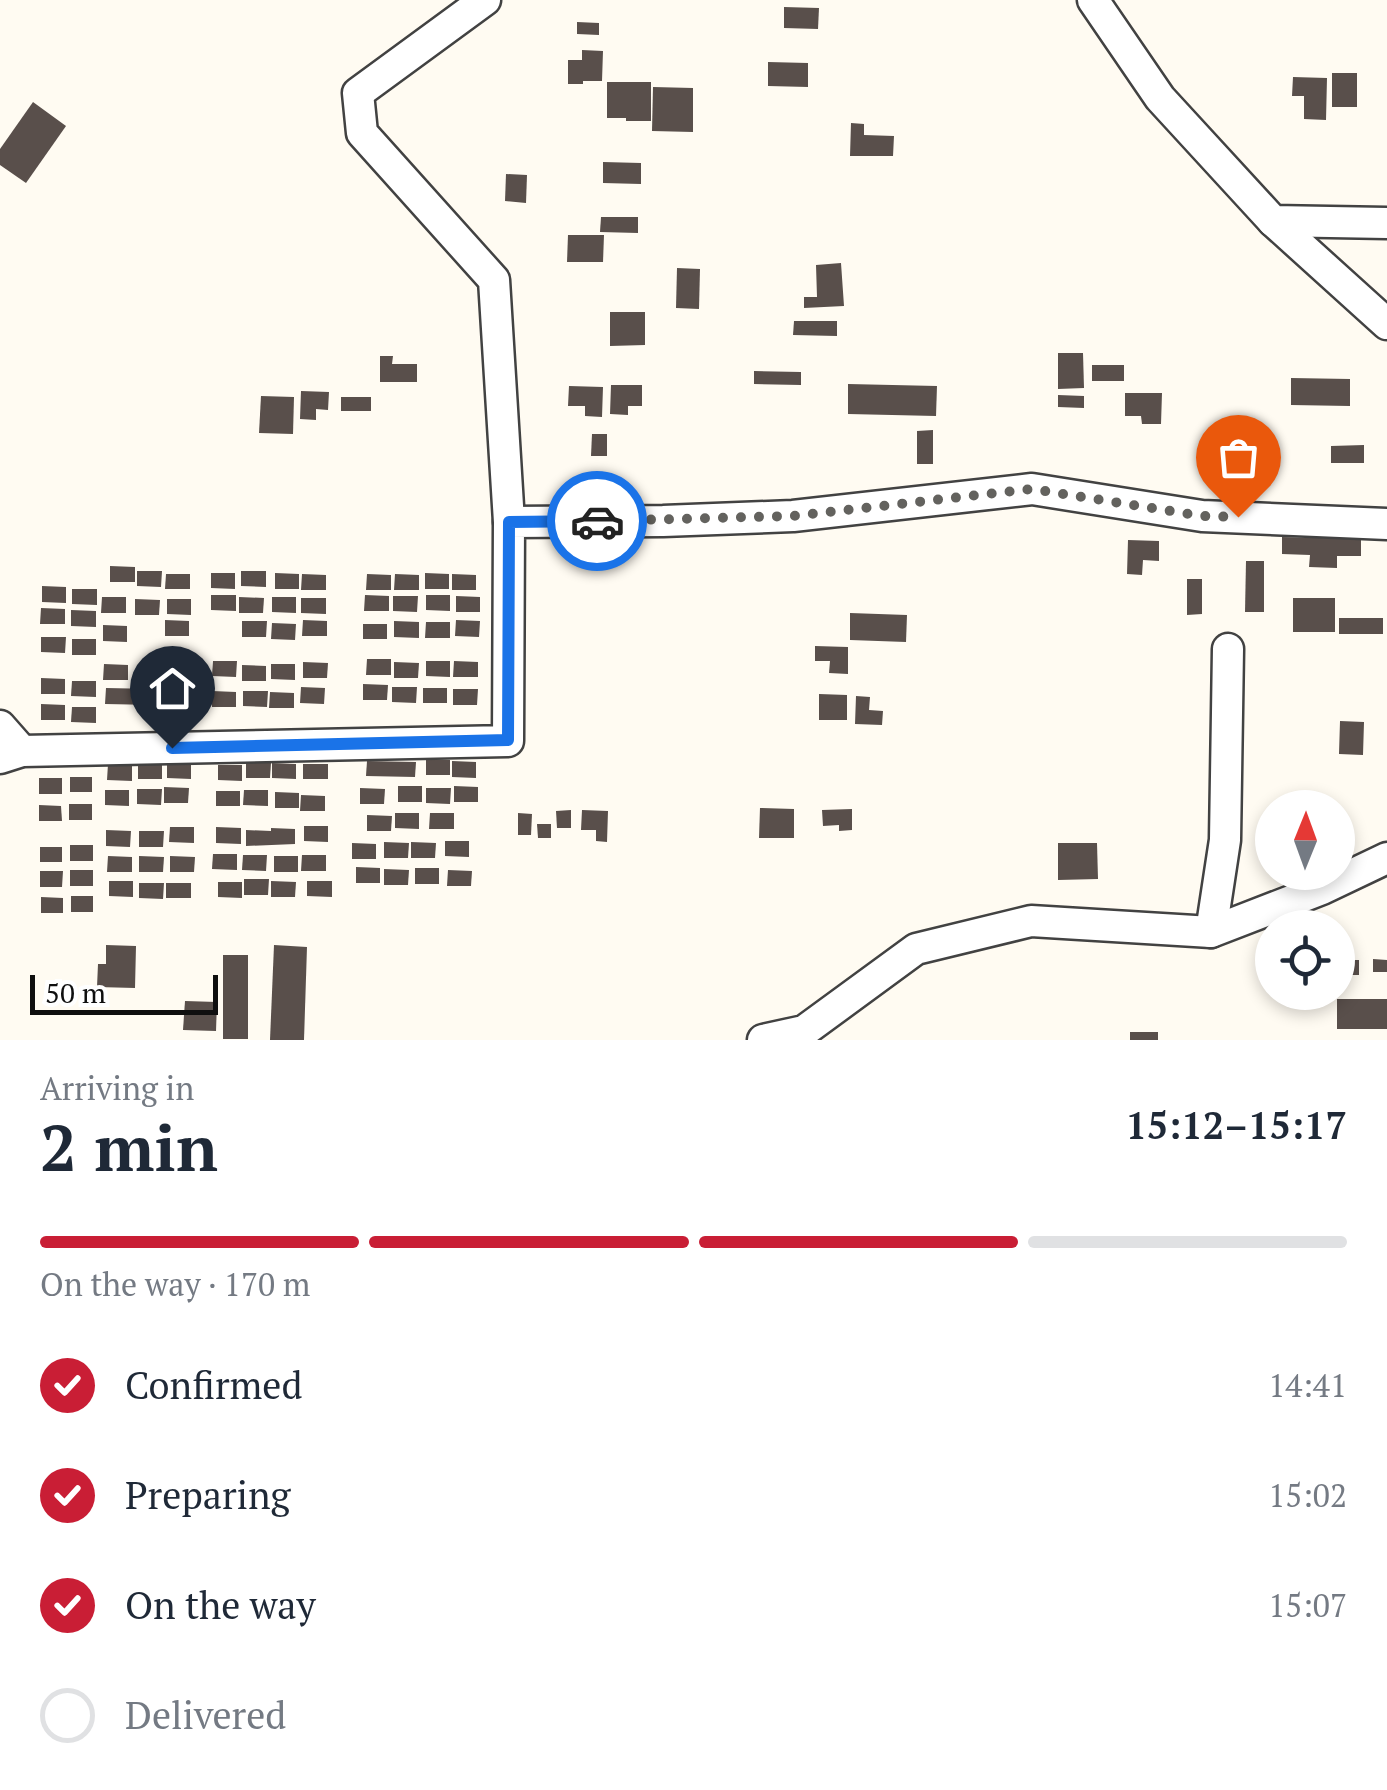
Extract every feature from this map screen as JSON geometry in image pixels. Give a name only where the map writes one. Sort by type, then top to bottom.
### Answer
[{"type":"street","points":[[0,726],[11,755],[508,740],[509,522],[494,280],[362,134],[358,93],[485,0]]},
{"type":"street","points":[[1093,0],[1160,98],[1273,221],[1387,324]]},
{"type":"street","points":[[1273,221],[1387,223]]},
{"type":"street","points":[[509,522],[793,516],[1032,489],[1202,516],[1387,524]]},
{"type":"street","points":[[1211,932],[1225,840],[1228,649]]},
{"type":"street","points":[[763,1040],[804,1031],[916,948],[1031,921],[1211,932],[1322,889],[1387,858]]},
{"type":"building","points":[[784,7],[819,8],[818,29],[784,28]]},
{"type":"building","points":[[577,22],[599,23],[599,35],[577,34]]},
{"type":"building","points":[[582,50],[603,51],[602,81],[568,84],[568,60],[582,60]]},
{"type":"building","points":[[768,62],[808,63],[808,87],[768,86]]},
{"type":"building","points":[[1332,73],[1357,73],[1357,107],[1332,107]]},
{"type":"building","points":[[1293,77],[1327,78],[1326,120],[1304,119],[1304,96],[1292,96]]},
{"type":"building","points":[[607,82],[651,82],[651,121],[607,118]]},
{"type":"building","points":[[653,87],[693,88],[693,132],[652,131]]},
{"type":"building","points":[[33,102],[66,126],[26,183],[0,165],[0,149]]},
{"type":"building","points":[[851,123],[864,124],[864,135],[894,136],[893,156],[850,156]]},
{"type":"building","points":[[603,162],[641,163],[641,184],[603,183]]},
{"type":"building","points":[[506,174],[527,175],[526,203],[505,201]]},
{"type":"building","points":[[601,217],[638,217],[638,233],[600,232]]},
{"type":"building","points":[[568,235],[604,235],[603,262],[567,262]]},
{"type":"building","points":[[841,263],[844,306],[804,308],[804,297],[817,297],[816,265]]},
{"type":"building","points":[[677,268],[700,269],[699,309],[676,308]]},
{"type":"building","points":[[610,312],[645,312],[645,345],[610,346]]},
{"type":"building","points":[[794,321],[837,321],[837,336],[793,335]]},
{"type":"building","points":[[1058,353],[1083,353],[1084,388],[1058,389]]},
{"type":"building","points":[[380,356],[393,356],[392,364],[417,364],[417,382],[380,382]]},
{"type":"building","points":[[1092,365],[1124,365],[1124,381],[1092,381]]},
{"type":"building","points":[[754,371],[801,372],[801,385],[754,384]]},
{"type":"building","points":[[1291,378],[1350,379],[1350,406],[1291,405]]},
{"type":"building","points":[[848,384],[937,386],[936,416],[848,414]]},
{"type":"building","points":[[611,385],[642,385],[642,406],[628,406],[628,415],[610,414]]},
{"type":"building","points":[[569,386],[603,387],[602,417],[585,416],[585,406],[568,406]]},
{"type":"building","points":[[301,391],[329,392],[328,410],[316,409],[316,420],[300,419]]},
{"type":"building","points":[[1125,393],[1162,393],[1161,424],[1142,424],[1141,416],[1125,416]]},
{"type":"building","points":[[1058,395],[1084,396],[1084,408],[1058,407]]},
{"type":"building","points":[[261,396],[294,397],[293,434],[259,433]]},
{"type":"building","points":[[341,397],[371,397],[371,411],[341,411]]},
{"type":"building","points":[[933,430],[933,464],[917,464],[917,431]]},
{"type":"building","points":[[592,434],[607,434],[607,456],[591,456]]},
{"type":"building","points":[[1364,445],[1364,463],[1331,463],[1331,446]]},
{"type":"building","points":[[1282,537],[1361,539],[1361,556],[1337,556],[1337,568],[1309,567],[1310,555],[1282,554]]},
{"type":"building","points":[[1128,540],[1159,541],[1159,561],[1143,560],[1142,575],[1127,574]]},
{"type":"building","points":[[1246,561],[1264,561],[1264,612],[1245,612]]},
{"type":"building","points":[[110,566],[135,567],[135,582],[110,582]]},
{"type":"building","points":[[137,571],[162,571],[161,587],[137,586]]},
{"type":"building","points":[[241,571],[266,571],[266,587],[241,586]]},
{"type":"building","points":[[211,573],[235,573],[235,589],[211,588]]},
{"type":"building","points":[[275,573],[299,574],[299,589],[275,589]]},
{"type":"building","points":[[425,573],[449,574],[449,589],[425,589]]},
{"type":"building","points":[[166,574],[190,574],[190,589],[165,589]]},
{"type":"building","points":[[302,574],[326,575],[326,590],[301,590]]},
{"type":"building","points":[[367,574],[391,575],[391,590],[366,590]]},
{"type":"building","points":[[395,574],[419,575],[419,590],[394,590]]},
{"type":"building","points":[[452,574],[476,575],[476,590],[452,590]]},
{"type":"building","points":[[1187,579],[1202,579],[1202,614],[1187,615]]},
{"type":"building","points":[[42,586],[66,587],[66,603],[42,602]]},
{"type":"building","points":[[72,589],[97,589],[97,605],[72,604]]},
{"type":"building","points":[[211,595],[236,595],[236,611],[211,610]]},
{"type":"building","points":[[365,595],[389,596],[389,611],[364,611]]},
{"type":"building","points":[[426,595],[450,595],[450,611],[426,610]]},
{"type":"building","points":[[393,596],[418,596],[417,612],[393,611]]},
{"type":"building","points":[[456,596],[480,597],[480,612],[456,612]]},
{"type":"building","points":[[102,597],[126,597],[126,613],[101,613]]},
{"type":"building","points":[[239,597],[264,598],[263,613],[239,613]]},
{"type":"building","points":[[272,597],[296,597],[296,613],[272,612]]},
{"type":"building","points":[[301,598],[326,598],[326,614],[301,613]]},
{"type":"building","points":[[1293,598],[1335,598],[1335,632],[1293,632]]},
{"type":"building","points":[[135,599],[160,600],[159,615],[135,615]]},
{"type":"building","points":[[167,599],[191,599],[191,615],[167,614]]},
{"type":"building","points":[[41,608],[65,609],[65,624],[40,624]]},
{"type":"building","points":[[71,610],[96,611],[96,627],[71,626]]},
{"type":"building","points":[[850,613],[907,615],[906,642],[850,640]]},
{"type":"building","points":[[1339,618],[1383,618],[1383,634],[1339,634]]},
{"type":"building","points":[[165,620],[189,621],[189,636],[165,636]]},
{"type":"building","points":[[303,620],[327,621],[327,636],[302,636]]},
{"type":"building","points":[[456,620],[480,621],[479,637],[455,636]]},
{"type":"building","points":[[242,621],[267,621],[266,637],[242,637]]},
{"type":"building","points":[[394,621],[419,622],[419,638],[394,637]]},
{"type":"building","points":[[426,622],[450,622],[450,638],[425,638]]},
{"type":"building","points":[[272,623],[296,624],[295,640],[271,639]]},
{"type":"building","points":[[363,624],[387,624],[387,639],[363,639]]},
{"type":"building","points":[[103,625],[127,626],[127,642],[103,641]]},
{"type":"building","points":[[41,637],[66,637],[65,653],[41,652]]},
{"type":"building","points":[[72,639],[96,639],[96,655],[72,655]]},
{"type":"building","points":[[815,646],[848,647],[848,674],[829,673],[830,661],[815,661]]},
{"type":"building","points":[[367,659],[391,659],[391,675],[366,675]]},
{"type":"building","points":[[213,661],[237,661],[236,677],[212,676]]},
{"type":"building","points":[[426,661],[450,661],[450,677],[426,676]]},
{"type":"building","points":[[454,661],[478,662],[478,677],[453,677]]},
{"type":"building","points":[[303,662],[328,663],[327,678],[303,678]]},
{"type":"building","points":[[394,662],[419,663],[418,678],[394,678]]},
{"type":"building","points":[[179,663],[204,664],[203,679],[179,679]]},
{"type":"building","points":[[104,664],[128,665],[128,680],[103,680]]},
{"type":"building","points":[[143,664],[167,665],[167,680],[143,680]]},
{"type":"building","points":[[271,664],[295,664],[295,680],[271,679]]},
{"type":"building","points":[[242,665],[266,666],[266,681],[242,681]]},
{"type":"building","points":[[41,678],[65,679],[65,694],[41,694]]},
{"type":"building","points":[[72,681],[96,681],[96,697],[71,696]]},
{"type":"building","points":[[363,684],[388,685],[387,700],[363,700]]},
{"type":"building","points":[[168,687],[192,688],[192,703],[167,703]]},
{"type":"building","points":[[301,687],[325,688],[324,704],[300,703]]},
{"type":"building","points":[[392,687],[417,687],[416,703],[392,702]]},
{"type":"building","points":[[106,688],[155,689],[155,705],[105,704]]},
{"type":"building","points":[[423,688],[447,688],[447,703],[423,703]]},
{"type":"building","points":[[453,689],[478,689],[477,705],[453,705]]},
{"type":"building","points":[[212,691],[236,692],[236,707],[212,707]]},
{"type":"building","points":[[243,691],[268,691],[267,707],[243,706]]},
{"type":"building","points":[[270,692],[294,693],[294,708],[269,708]]},
{"type":"building","points":[[819,694],[847,695],[847,720],[819,720]]},
{"type":"building","points":[[856,696],[870,697],[869,710],[883,711],[882,725],[855,724]]},
{"type":"building","points":[[41,704],[65,705],[65,720],[41,720]]},
{"type":"building","points":[[72,707],[96,707],[96,723],[71,722]]},
{"type":"building","points":[[1340,721],[1364,722],[1363,755],[1339,754]]},
{"type":"building","points":[[426,759],[450,760],[450,775],[426,775]]},
{"type":"building","points":[[367,761],[416,762],[415,777],[366,776]]},
{"type":"building","points":[[452,761],[476,762],[476,778],[452,777]]},
{"type":"building","points":[[138,763],[162,763],[162,779],[138,779]]},
{"type":"building","points":[[167,763],[191,763],[191,779],[167,778]]},
{"type":"building","points":[[246,763],[271,763],[270,778],[246,778]]},
{"type":"building","points":[[272,763],[296,764],[296,779],[272,778]]},
{"type":"building","points":[[108,764],[132,765],[132,781],[107,780]]},
{"type":"building","points":[[303,764],[328,764],[328,779],[303,779]]},
{"type":"building","points":[[218,765],[242,765],[242,781],[218,780]]},
{"type":"building","points":[[70,777],[92,777],[92,792],[70,792]]},
{"type":"building","points":[[39,778],[62,778],[62,794],[39,794]]},
{"type":"building","points":[[398,786],[422,786],[422,802],[398,802]]},
{"type":"building","points":[[454,786],[478,787],[478,802],[454,802]]},
{"type":"building","points":[[164,787],[189,788],[188,803],[164,803]]},
{"type":"building","points":[[360,788],[385,789],[384,804],[360,804]]},
{"type":"building","points":[[426,788],[451,788],[450,804],[426,803]]},
{"type":"building","points":[[137,789],[162,789],[161,805],[137,804]]},
{"type":"building","points":[[105,790],[129,790],[129,806],[105,805]]},
{"type":"building","points":[[244,790],[268,790],[268,806],[243,805]]},
{"type":"building","points":[[216,791],[240,791],[240,806],[216,806]]},
{"type":"building","points":[[275,792],[299,793],[299,808],[275,808]]},
{"type":"building","points":[[301,795],[325,796],[325,811],[300,811]]},
{"type":"building","points":[[69,804],[92,804],[92,820],[69,820]]},
{"type":"building","points":[[39,805],[61,806],[62,821],[39,821]]},
{"type":"building","points":[[760,808],[794,809],[794,838],[759,838]]},
{"type":"building","points":[[852,809],[852,830],[839,831],[839,825],[823,826],[822,810]]},
{"type":"building","points":[[571,810],[571,828],[557,828],[556,811]]},
{"type":"building","points":[[582,810],[608,811],[607,842],[596,841],[596,830],[581,830]]},
{"type":"building","points":[[395,813],[419,813],[419,829],[395,828]]},
{"type":"building","points":[[430,813],[454,813],[454,829],[429,829]]},
{"type":"building","points":[[518,813],[532,814],[531,835],[518,835]]},
{"type":"building","points":[[367,815],[392,816],[391,831],[367,831]]},
{"type":"building","points":[[537,824],[551,824],[551,838],[538,838]]},
{"type":"building","points":[[304,826],[328,826],[328,842],[304,841]]},
{"type":"building","points":[[170,827],[194,827],[194,843],[169,842]]},
{"type":"building","points":[[216,827],[241,828],[241,844],[216,843]]},
{"type":"building","points":[[295,829],[295,844],[246,846],[246,830]]},
{"type":"building","points":[[106,830],[131,831],[130,847],[106,846]]},
{"type":"building","points":[[139,831],[164,831],[163,847],[139,847]]},
{"type":"building","points":[[445,841],[469,841],[469,857],[445,856]]},
{"type":"building","points":[[384,842],[409,843],[408,858],[384,858]]},
{"type":"building","points":[[411,842],[436,843],[435,858],[411,858]]},
{"type":"building","points":[[352,843],[376,844],[376,859],[352,859]]},
{"type":"building","points":[[1058,843],[1097,843],[1098,879],[1058,880]]},
{"type":"building","points":[[70,845],[93,845],[93,861],[70,861]]},
{"type":"building","points":[[40,847],[62,847],[62,862],[40,862]]},
{"type":"building","points":[[213,854],[237,854],[237,870],[212,869]]},
{"type":"building","points":[[243,855],[267,855],[266,871],[242,870]]},
{"type":"building","points":[[302,855],[326,855],[326,871],[301,871]]},
{"type":"building","points":[[108,856],[132,857],[132,872],[107,872]]},
{"type":"building","points":[[139,856],[164,857],[163,872],[139,872]]},
{"type":"building","points":[[170,856],[195,857],[194,872],[170,872]]},
{"type":"building","points":[[274,856],[298,856],[298,872],[274,872]]},
{"type":"building","points":[[356,867],[380,868],[380,883],[356,883]]},
{"type":"building","points":[[415,868],[439,868],[439,884],[415,884]]},
{"type":"building","points":[[384,869],[409,870],[408,885],[384,885]]},
{"type":"building","points":[[70,870],[93,870],[93,886],[70,886]]},
{"type":"building","points":[[448,870],[472,871],[471,886],[447,886]]},
{"type":"building","points":[[40,871],[63,871],[62,887],[40,887]]},
{"type":"building","points":[[244,879],[269,879],[268,895],[244,895]]},
{"type":"building","points":[[109,881],[133,881],[133,897],[109,896]]},
{"type":"building","points":[[271,881],[296,882],[295,897],[271,897]]},
{"type":"building","points":[[307,881],[332,881],[332,897],[307,896]]},
{"type":"building","points":[[218,882],[242,882],[242,898],[218,897]]},
{"type":"building","points":[[139,883],[164,883],[163,899],[139,898]]},
{"type":"building","points":[[166,883],[191,883],[191,898],[166,898]]},
{"type":"building","points":[[71,896],[93,896],[93,912],[71,912]]},
{"type":"building","points":[[41,897],[63,898],[63,913],[41,913]]},
{"type":"building","points":[[106,945],[136,946],[135,988],[97,987],[98,964],[106,964]]},
{"type":"building","points":[[274,945],[307,947],[304,1040],[270,1040]]},
{"type":"building","points":[[223,955],[248,955],[248,1039],[223,1039]]},
{"type":"building","points":[[1373,959],[1387,960],[1387,972],[1373,972]]},
{"type":"building","points":[[1355,999],[1387,999],[1387,1029],[1337,1029],[1337,1010],[1355,1010]]},
{"type":"building","points":[[185,1001],[217,1002],[216,1031],[183,1030]]},
{"type":"building","points":[[1130,1032],[1158,1032],[1158,1040],[1130,1040]]},
{"type":"way so far","points":[[597,521],[793,516],[1032,489],[1202,516],[1238,517]]},
{"type":"route","points":[[172,748],[508,740],[509,522],[597,521]]}]
